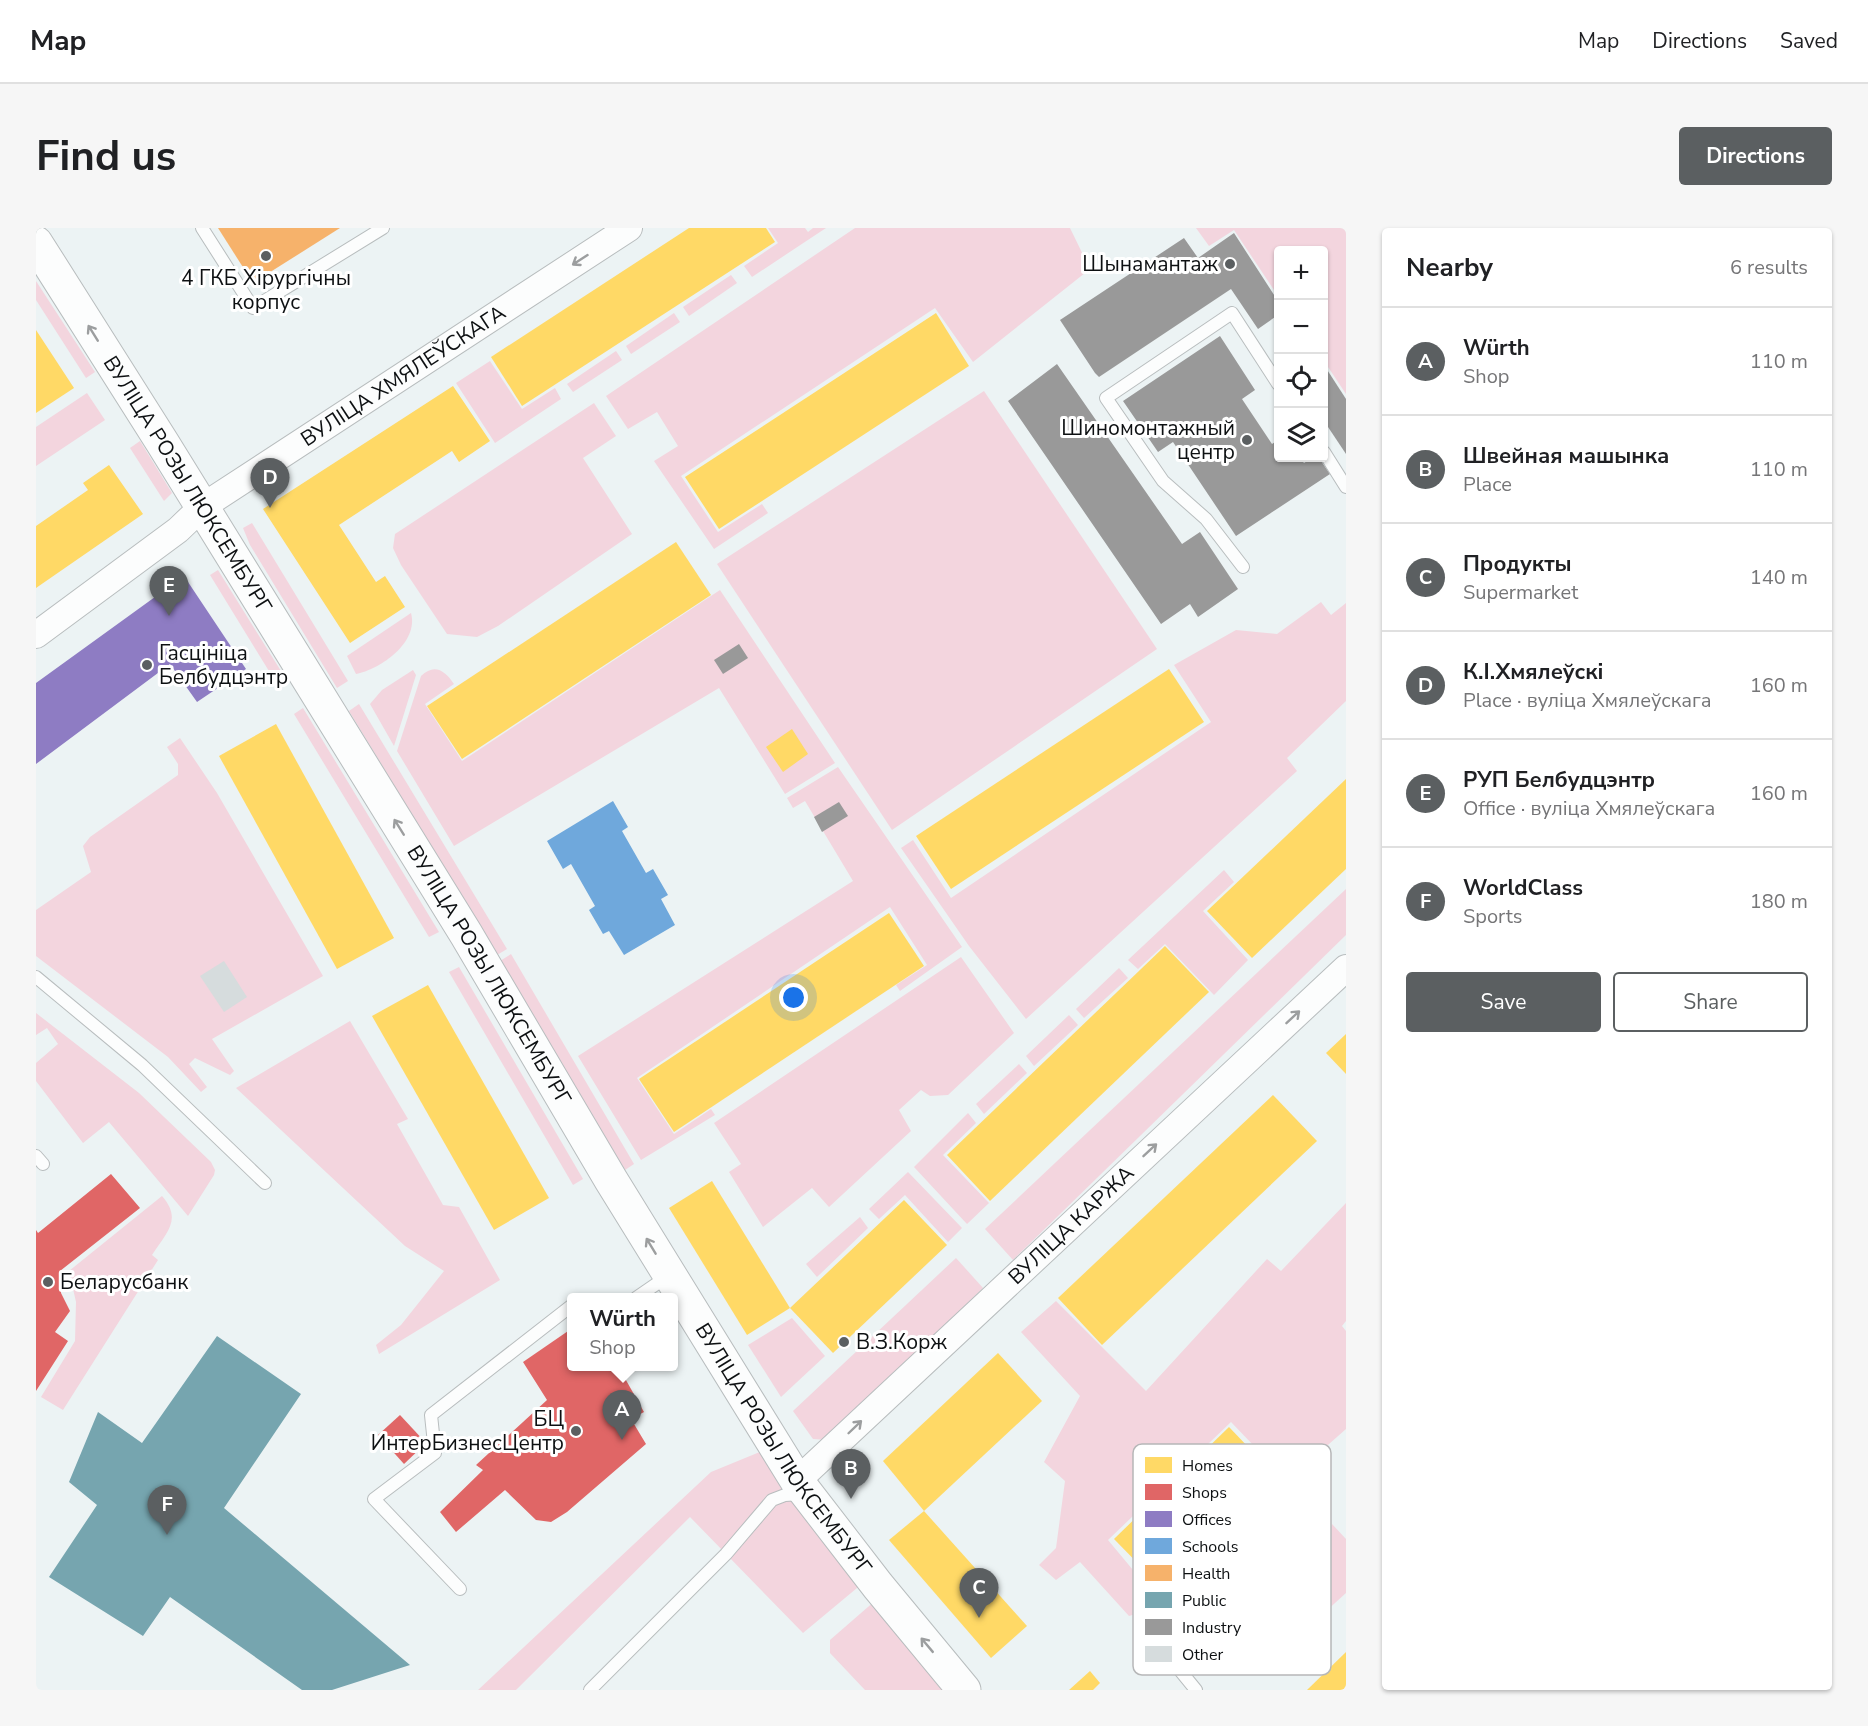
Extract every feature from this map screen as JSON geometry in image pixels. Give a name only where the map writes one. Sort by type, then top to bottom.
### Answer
[{"type":"street","name":"ВУЛІЦА ХМЯЛЕЎСКАГА","points":[[36,635],[178,530],[202,507],[629,228]]},
{"type":"street","name":"ВУЛІЦА РОЗЫ ЛЮКСЕМБУРГ","points":[[36,243],[466,934],[669,1275],[801,1487],[964,1690]]},
{"type":"street","name":"ВУЛІЦА КАРЖА","points":[[801,1487],[1346,968]]},
{"type":"lane","points":[[202,228],[253,308],[383,228]]},
{"type":"lane","points":[[1243,567],[1206,519],[1163,481],[1106,398],[1232,313],[1274,378]]},
{"type":"lane","points":[[1328,460],[1346,487]]},
{"type":"lane","points":[[36,977],[142,1065],[265,1184]]},
{"type":"lane","points":[[643,1293],[669,1275]]},
{"type":"lane","points":[[460,1589],[375,1499],[435,1453],[431,1415],[567,1309]]},
{"type":"lane","points":[[590,1690],[726,1554],[772,1500],[801,1487]]},
{"type":"lane","points":[[1184,1675],[1196,1690]]},
{"type":"shaded area","points":[[768,228],[805,228],[808,232],[813,228],[826,228],[752,277],[744,266],[778,243]]},
{"type":"shaded area","points":[[855,228],[1070,228],[1090,269],[973,362],[935,308],[681,476],[718,532],[762,504],[768,513],[714,549],[654,461],[678,446],[657,412],[628,429],[606,396]]},
{"type":"shaded area","points":[[1196,228],[1346,228],[1346,394],[1328,367],[1328,246],[1274,246],[1274,290],[1234,230],[1209,246]]},
{"type":"shaded area","points":[[731,275],[737,283],[689,316],[683,307]]},
{"type":"shaded area","points":[[36,281],[95,372],[86,378],[36,300]]},
{"type":"shaded area","points":[[674,313],[680,322],[631,354],[626,346]]},
{"type":"shaded area","points":[[616,351],[622,360],[573,392],[567,384]]},
{"type":"shaded area","points":[[490,361],[522,409],[555,388],[561,399],[495,443],[456,383]]},
{"type":"shaded area","points":[[984,391],[1157,649],[892,830],[717,564]]},
{"type":"shaded area","points":[[87,393],[105,420],[36,466],[36,427]]},
{"type":"shaded area","points":[[594,403],[616,436],[583,458],[632,534],[498,626],[477,637],[447,634],[401,565],[393,548],[395,534]]},
{"type":"shaded area","points":[[140,441],[172,493],[164,501],[130,448]]},
{"type":"shaded area","points":[[252,523],[348,681],[337,688],[250,545],[243,528]]},
{"type":"shaded area","points":[[218,570],[281,671],[272,676],[210,575]]},
{"type":"shaded area","points":[[720,590],[835,763],[785,794],[719,688],[454,846],[397,751],[421,676],[435,669],[447,675],[454,684],[425,704],[462,761]]},
{"type":"shaded area","points":[[1321,602],[1331,615],[1346,603],[1346,701],[1287,758],[1297,771],[1026,1019],[969,946],[901,848],[913,840],[951,898],[1211,722],[1174,665],[1236,630],[1277,634]]},
{"type":"shaded area","points":[[411,613],[412,624],[404,644],[386,660],[356,674],[347,656]]},
{"type":"shaded area","points":[[413,670],[416,675],[394,746],[370,704],[382,690]]},
{"type":"shaded area","points":[[359,704],[507,949],[497,955],[349,711]]},
{"type":"shaded area","points":[[303,708],[439,932],[429,937],[294,714]]},
{"type":"shaded area","points":[[180,738],[217,793],[323,976],[212,1039],[234,1071],[230,1075],[195,1058],[189,1064],[207,1087],[201,1092],[168,1057],[36,956],[36,910],[91,872],[83,846],[90,837],[178,775],[178,764],[167,747]]},
{"type":"shaded area","points":[[838,767],[962,947],[900,991],[896,985],[927,965],[890,907],[637,1078],[674,1134],[711,1109],[715,1115],[641,1160],[578,1056],[853,881],[805,801],[793,808],[787,798]]},
{"type":"shaded area","points":[[1224,870],[1234,882],[1203,911],[1248,960],[1214,995],[1165,944],[1138,969],[1128,960]]},
{"type":"shaded area","points":[[1346,889],[1346,935],[1013,1260],[985,1229]]},
{"type":"shaded area","points":[[511,954],[634,1164],[625,1170],[500,961]]},
{"type":"shaded area","points":[[961,957],[1014,1033],[948,1095],[930,1096],[921,1090],[899,1110],[911,1131],[829,1207],[812,1188],[763,1227],[729,1172],[741,1164],[714,1123]]},
{"type":"shaded area","points":[[459,967],[583,1179],[573,1185],[449,972]]},
{"type":"shaded area","points":[[1119,968],[1128,978],[1084,1018],[1076,1009]]},
{"type":"shaded area","points":[[36,1013],[139,1093],[211,1162],[215,1170],[214,1175],[188,1216],[109,1122],[83,1143],[36,1081],[36,1063],[58,1044],[47,1028],[36,1035]]},
{"type":"shaded area","points":[[1069,1015],[1078,1025],[1034,1066],[1026,1056]]},
{"type":"shaded area","points":[[350,1021],[408,1119],[397,1124],[443,1205],[459,1207],[500,1280],[379,1354],[376,1345],[401,1325],[444,1271],[405,1246],[236,1088]]},
{"type":"shaded area","points":[[1019,1064],[1027,1073],[984,1114],[976,1104]]},
{"type":"shaded area","points":[[968,1113],[976,1123],[943,1155],[989,1203],[967,1224],[914,1167]]},
{"type":"shaded area","points":[[908,1172],[962,1228],[948,1242],[905,1195],[879,1219],[869,1209]]},
{"type":"shaded area","points":[[162,1196],[168,1205],[172,1219],[167,1233],[152,1255],[158,1260],[63,1410],[41,1397],[75,1341],[76,1302],[69,1271]]},
{"type":"shaded area","points":[[1346,1203],[1346,1321],[1342,1326],[1346,1331],[1346,1429],[1329,1444],[1252,1444],[1231,1422],[1208,1444],[1133,1444],[1133,1516],[1108,1540],[1133,1570],[1133,1615],[1129,1616],[1080,1562],[1056,1580],[1039,1565],[1056,1548],[1065,1481],[1044,1462],[1080,1396],[1021,1332],[1056,1301],[1146,1391],[1267,1259],[1281,1271]]},
{"type":"shaded area","points":[[860,1217],[868,1228],[817,1277],[806,1264]]},
{"type":"shaded area","points":[[956,1258],[983,1288],[827,1440],[813,1439],[793,1411]]},
{"type":"shaded area","points":[[792,1318],[825,1356],[781,1397],[748,1345]]},
{"type":"shaded area","points":[[767,1449],[863,1583],[803,1633],[690,1517],[516,1690],[478,1690],[711,1472]]},
{"type":"shaded area","points":[[1332,1524],[1346,1539],[1346,1593],[1331,1607]]},
{"type":"shaded area","points":[[876,1600],[953,1690],[865,1690],[830,1653],[830,1640]]},
{"type":"building: Homes","points":[[689,228],[766,228],[775,242],[522,406],[491,357]]},
{"type":"building: Homes","points":[[936,313],[969,366],[719,529],[685,477]]},
{"type":"building: Homes","points":[[36,330],[74,388],[36,413]]},
{"type":"building: Homes","points":[[453,386],[490,441],[459,462],[452,451],[339,525],[376,582],[385,576],[405,607],[350,643],[263,509]]},
{"type":"building: Homes","points":[[109,465],[143,514],[36,588],[36,526],[88,490],[83,483]]},
{"type":"building: Homes","points":[[676,542],[711,595],[462,759],[427,706]]},
{"type":"building: Homes","points":[[1169,669],[1204,722],[951,889],[916,836]]},
{"type":"building: Homes","points":[[276,724],[394,938],[337,969],[219,756]]},
{"type":"building: Homes","points":[[792,729],[808,754],[783,772],[766,747]]},
{"type":"building: Homes","points":[[1346,779],[1346,869],[1252,958],[1207,911]]},
{"type":"building: Homes","points":[[889,913],[924,966],[674,1132],[639,1079]]},
{"type":"building: Homes","points":[[1165,946],[1209,992],[990,1201],[947,1155]]},
{"type":"building: Homes","points":[[428,985],[549,1198],[494,1230],[372,1016]]},
{"type":"building: Homes","points":[[1346,1034],[1346,1074],[1326,1053]]},
{"type":"building: Homes","points":[[1273,1095],[1317,1141],[1102,1345],[1058,1298]]},
{"type":"building: Homes","points":[[712,1181],[790,1308],[747,1335],[669,1208]]},
{"type":"building: Homes","points":[[904,1200],[947,1245],[833,1353],[790,1308]]},
{"type":"building: Homes","points":[[998,1353],[1042,1401],[924,1511],[883,1461]]},
{"type":"building: Homes","points":[[1229,1427],[1245,1444],[1212,1444]]},
{"type":"building: Homes","points":[[924,1511],[1027,1626],[991,1658],[889,1540]]},
{"type":"building: Homes","points":[[1133,1520],[1133,1558],[1114,1539]]},
{"type":"building: Homes","points":[[1346,1652],[1346,1690],[1307,1690],[1322,1675],[1331,1675],[1331,1667]]},
{"type":"building: Homes","points":[[1090,1671],[1100,1683],[1093,1690],[1069,1690]]},
{"type":"building: Shops","name":"Беларусбанк","points":[[111,1174],[140,1208],[60,1271],[61,1293],[70,1311],[55,1332],[68,1341],[36,1391],[36,1230],[38,1233]]},
{"type":"building: Shops","name":"БЦ ИнтерБизнесЦентр","points":[[567,1332],[567,1371],[621,1371],[644,1412],[631,1419],[646,1444],[567,1512],[551,1522],[536,1520],[505,1490],[456,1532],[440,1512],[483,1470],[476,1465],[547,1400],[523,1362]]},
{"type":"building: Shops","points":[[400,1415],[426,1443],[404,1464],[378,1435]]},
{"type":"building: Offices","points":[[184,576],[246,669],[197,702],[170,664],[36,764],[36,683]]},
{"type":"building: Schools","points":[[613,801],[628,827],[622,831],[646,873],[653,869],[668,895],[661,899],[675,925],[624,955],[609,931],[603,934],[589,910],[595,906],[571,864],[563,869],[547,841]]},
{"type":"building: Health","name":"4 ГКБ Хірургічны корпус","points":[[218,228],[340,228],[253,283]]},
{"type":"building: Public","points":[[217,1336],[301,1394],[224,1508],[410,1665],[332,1690],[302,1690],[170,1597],[143,1636],[49,1577],[97,1505],[69,1482],[98,1412],[142,1443]]},
{"type":"building: Industry","points":[[1234,233],[1274,295],[1274,318],[1258,329],[1231,289],[1099,377],[1060,320],[1184,238],[1198,258]]},
{"type":"building: Industry","points":[[1220,336],[1255,390],[1242,399],[1272,444],[1274,443],[1274,462],[1322,462],[1330,474],[1236,536],[1173,442],[1158,452],[1123,401]]},
{"type":"building: Industry","points":[[1057,364],[1182,544],[1200,532],[1238,589],[1198,617],[1190,604],[1161,624],[1008,401]]},
{"type":"building: Industry","points":[[1328,371],[1346,399],[1346,454],[1328,427]]},
{"type":"building: Industry","points":[[739,644],[748,658],[723,674],[714,660]]},
{"type":"building: Industry","points":[[839,802],[848,816],[822,832],[814,817]]},
{"type":"building: Other","points":[[224,961],[247,997],[224,1012],[200,976]]},
{"type":"place","name":"4 ГКБ Хірургічны корпус","points":[[266,256]]},
{"type":"place","name":"Шынамантаж","points":[[1230,264]]},
{"type":"place","name":"Шиномонтажный центр","points":[[1247,440]]},
{"type":"place","name":"К.І.Хмялеўскі","points":[[270,508]]},
{"type":"place","name":"РУП Белбудцэнтр","points":[[169,616]]},
{"type":"place","name":"Гасцініца Белбудцэнтр","points":[[147,665]]},
{"type":"place","name":"Беларусбанк","points":[[48,1282]]},
{"type":"place","name":"В.З.Корж","points":[[844,1342]]},
{"type":"place","name":"БЦ ИнтерБизнесЦентр","points":[[576,1431]]},
{"type":"place","name":"Würth","points":[[622,1440]]},
{"type":"place","name":"Швейная машынка","points":[[851,1499]]},
{"type":"place","name":"WorldClass","points":[[167,1535]]},
{"type":"place","name":"Продукты","points":[[979,1618]]}]
